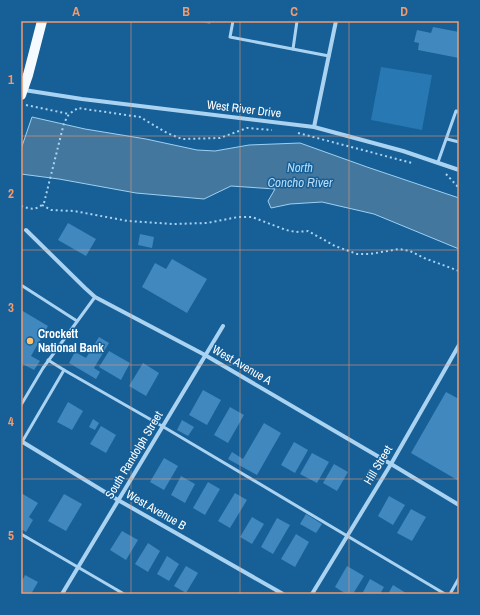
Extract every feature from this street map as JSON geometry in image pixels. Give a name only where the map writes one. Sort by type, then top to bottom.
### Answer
[{"type":"main road","points":[[21,95],[28,75],[42,21]]},
{"type":"street","points":[[314,127],[336,21]]},
{"type":"street","name":"West River Drive","points":[[21,90],[90,100],[314,127],[403,151],[459,170]]},
{"type":"street","name":"West Avenue A","points":[[26,230],[95,296],[204,355],[459,505]]},
{"type":"street","name":"South Randolph Street","points":[[62,594],[204,355],[223,326]]},
{"type":"street","name":"Hill Street","points":[[312,594],[391,464],[459,345]]},
{"type":"street","name":"West Avenue B","points":[[22,442],[118,500],[283,594]]},
{"type":"lane","points":[[233,21],[230,37],[329,56]]},
{"type":"lane","points":[[293,49],[297,21]]},
{"type":"lane","points":[[438,162],[456,111],[459,112]]},
{"type":"lane","points":[[447,139],[459,142]]},
{"type":"lane","points":[[21,285],[78,321]]},
{"type":"lane","points":[[21,404],[48,360],[95,296]]},
{"type":"lane","points":[[48,360],[348,535],[445,594]]},
{"type":"lane","points":[[22,442],[64,370]]},
{"type":"lane","points":[[21,534],[124,594]]},
{"type":"lane","points":[[450,594],[459,578]]},
{"type":"path","points":[[21,104],[69,114]]},
{"type":"path","points":[[21,206],[32,210],[40,207],[44,203],[64,123],[69,114],[78,108],[140,117],[167,133],[182,139],[220,138],[247,128],[275,130]]},
{"type":"path","points":[[295,132],[419,165]]},
{"type":"path","points":[[444,173],[448,175],[459,188]]},
{"type":"path","points":[[42,205],[51,210],[74,211],[128,221],[207,223],[238,216],[252,217],[286,230],[296,232],[308,231],[335,246],[357,254],[370,254],[399,250],[410,251],[459,271]]},
{"type":"shaded area","points":[[381,67],[432,75],[422,130],[371,120]]},
{"type":"water","name":"North Concho River","points":[[32,117],[85,129],[146,139],[197,150],[215,151],[249,145],[300,143],[459,198],[459,249],[374,214],[322,202],[290,204],[271,208],[268,201],[275,189],[231,186],[204,199],[136,193],[59,179],[21,174],[21,149]]},
{"type":"building","points":[[199,21],[211,21],[210,24]]},
{"type":"building","points":[[433,27],[459,32],[459,58],[418,50],[419,43],[414,42],[417,30],[431,33]]},
{"type":"building","points":[[68,223],[96,239],[86,256],[58,240]]},
{"type":"building","points":[[140,234],[154,237],[152,248],[138,245]]},
{"type":"building","points":[[172,259],[207,279],[187,313],[142,287],[155,263],[166,269]]},
{"type":"building","name":"Crockett National Bank","points":[[21,310],[48,326],[31,356],[40,361],[34,370],[21,363]]},
{"type":"building","points":[[99,337],[109,343],[94,368],[100,372],[96,379],[69,363],[75,352],[86,358]]},
{"type":"building","points":[[109,351],[130,363],[121,380],[99,367]]},
{"type":"building","points":[[143,363],[159,373],[146,396],[129,386]]},
{"type":"building","points":[[203,390],[221,400],[207,425],[189,415]]},
{"type":"building","points":[[446,392],[459,399],[459,481],[411,453]]},
{"type":"building","points":[[68,402],[83,411],[72,430],[57,422]]},
{"type":"building","points":[[230,407],[244,415],[228,443],[214,435]]},
{"type":"building","points":[[93,419],[99,423],[95,430],[89,427]]},
{"type":"building","points":[[182,420],[194,427],[188,436],[177,430]]},
{"type":"building","points":[[264,423],[281,433],[257,475],[228,459],[232,452],[243,459]]},
{"type":"building","points":[[101,426],[116,435],[106,453],[90,444]]},
{"type":"building","points":[[294,442],[308,450],[295,473],[281,465]]},
{"type":"building","points":[[312,453],[329,462],[317,483],[300,474]]},
{"type":"building","points":[[164,458],[178,466],[164,490],[150,482]]},
{"type":"building","points":[[334,464],[348,472],[337,491],[323,483]]},
{"type":"building","points":[[181,476],[195,484],[185,503],[171,495]]},
{"type":"building","points":[[208,482],[220,489],[205,515],[193,508]]},
{"type":"building","points":[[21,493],[38,503],[29,517],[33,520],[26,532],[21,529]]},
{"type":"building","points":[[235,493],[247,500],[230,528],[218,521]]},
{"type":"building","points":[[64,494],[82,504],[66,531],[48,521]]},
{"type":"building","points":[[389,496],[405,505],[393,525],[378,516]]},
{"type":"building","points":[[411,509],[426,517],[412,541],[397,533]]},
{"type":"building","points":[[306,514],[322,524],[316,533],[300,524]]},
{"type":"building","points":[[252,517],[264,524],[252,544],[240,537]]},
{"type":"building","points":[[277,518],[290,525],[273,554],[261,547]]},
{"type":"building","points":[[122,531],[138,540],[126,560],[110,550]]},
{"type":"building","points":[[296,534],[309,542],[295,567],[281,559]]},
{"type":"building","points":[[148,543],[160,551],[148,572],[135,564]]},
{"type":"building","points":[[167,556],[179,564],[169,581],[157,574]]},
{"type":"building","points":[[186,566],[198,573],[186,593],[174,586]]},
{"type":"building","points":[[347,566],[364,576],[353,594],[346,594],[335,587]]},
{"type":"building","points":[[25,575],[38,582],[31,594],[21,594],[21,583]]},
{"type":"building","points":[[370,579],[384,587],[380,594],[362,594]]},
{"type":"building","points":[[393,585],[406,593],[388,594]]},
{"type":"place","name":"Crockett National Bank","points":[[30,341]]}]
